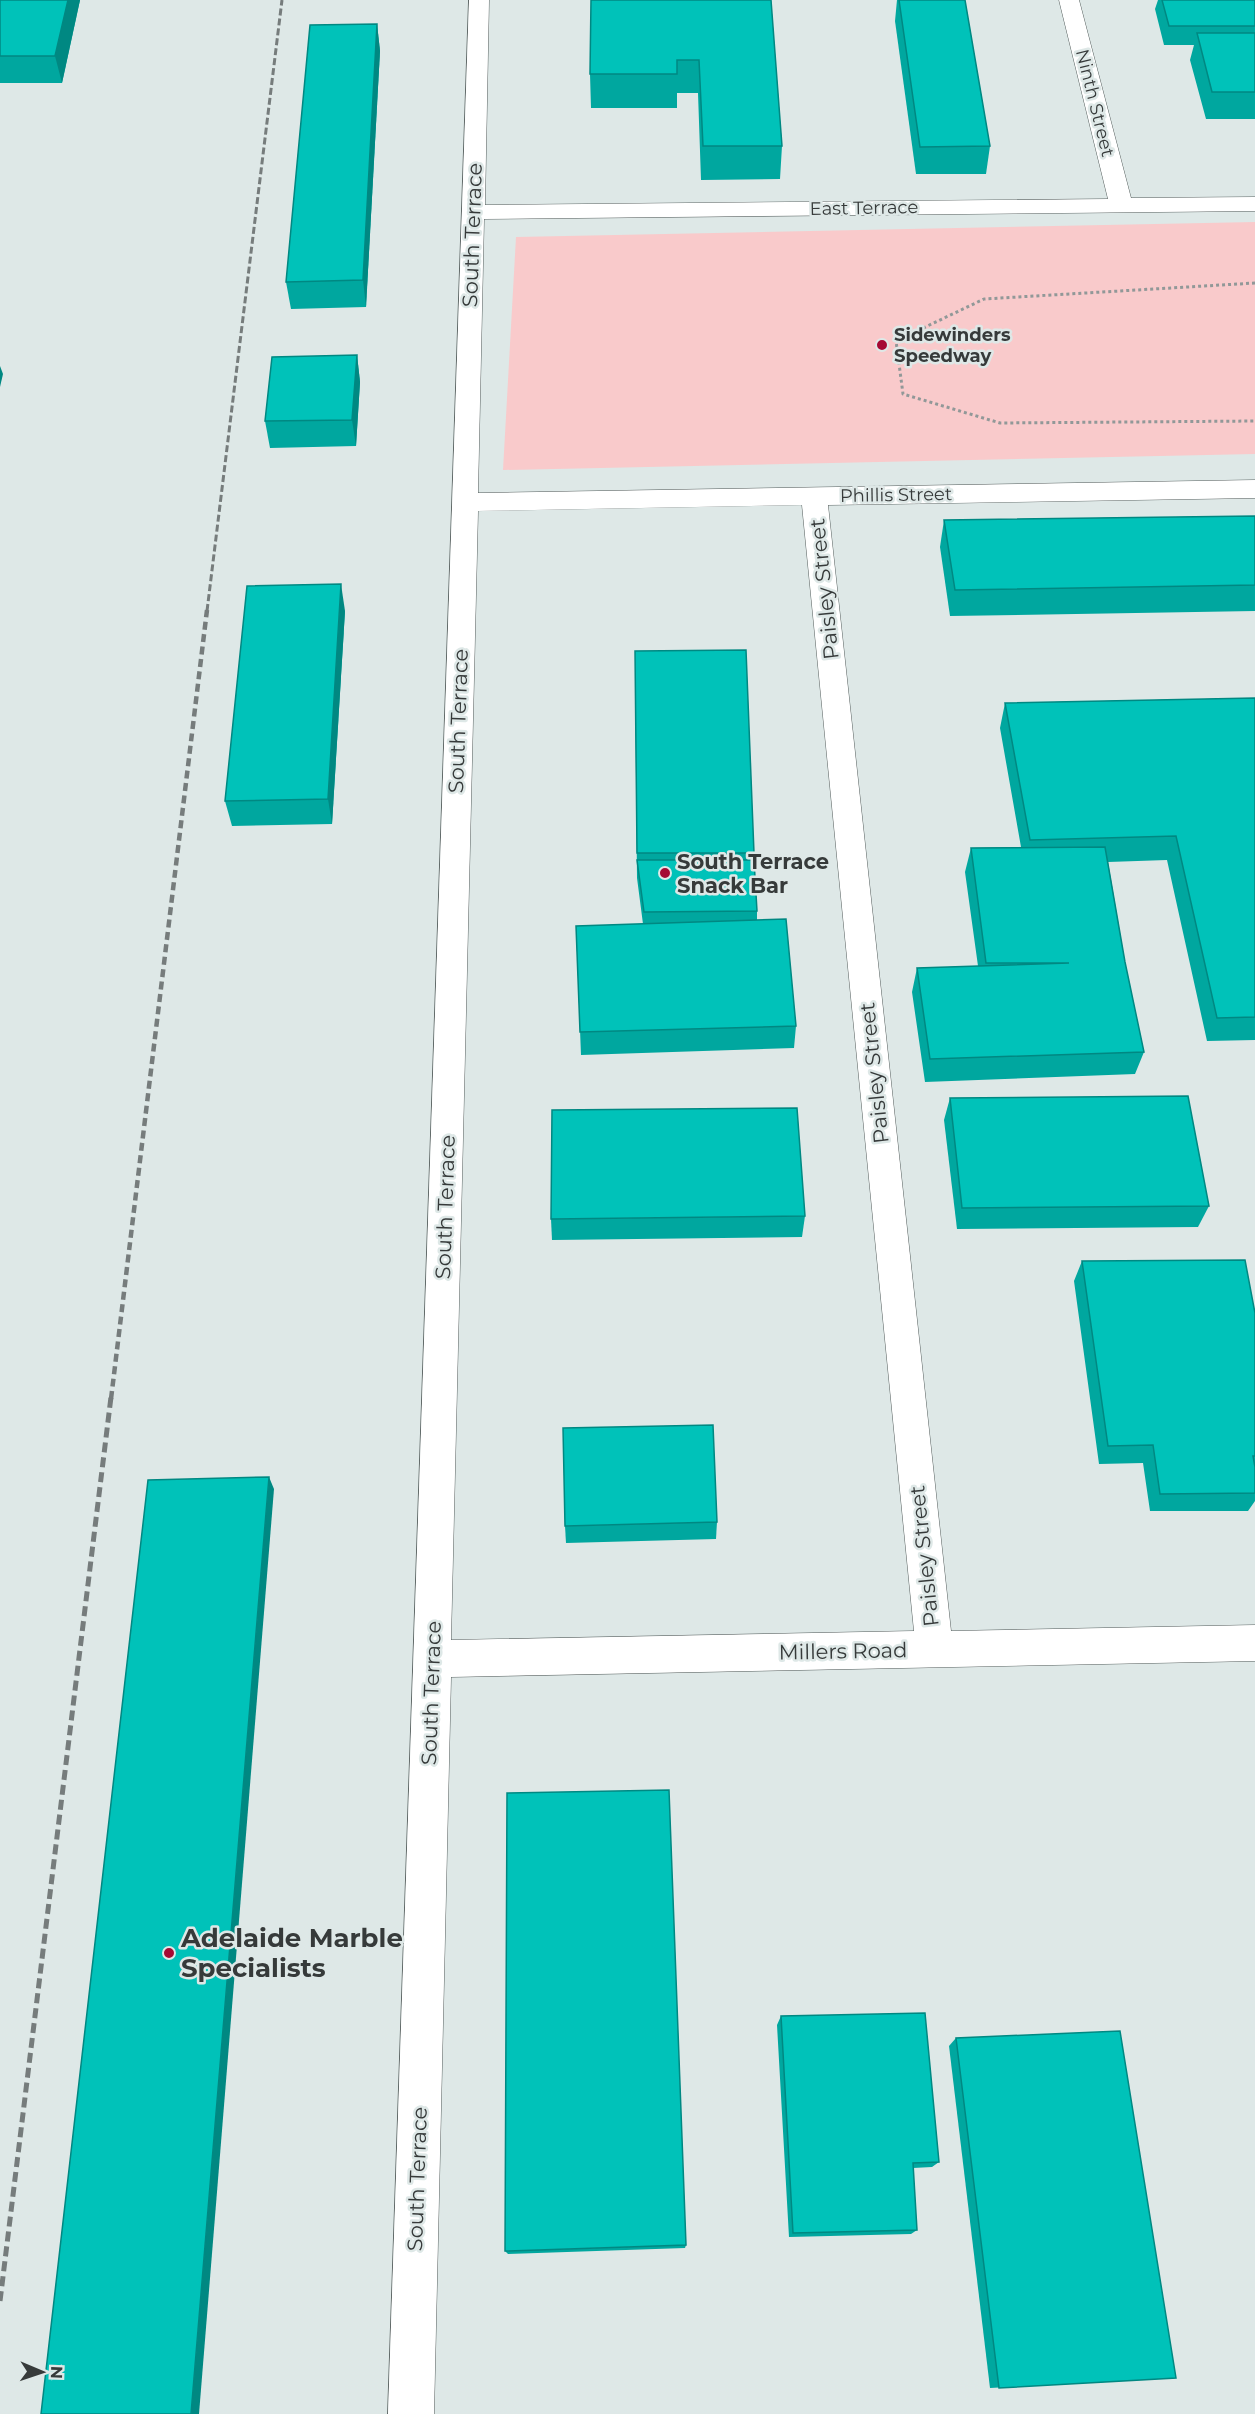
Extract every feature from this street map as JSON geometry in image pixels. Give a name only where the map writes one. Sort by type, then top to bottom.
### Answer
[{"type":"street","name":"South Terrace","points":[[411,2414],[479,0]]},
{"type":"street","name":"Ninth Street","points":[[1069,0],[1121,206]]},
{"type":"street","name":"East Terrace","points":[[473,212],[1255,204]]},
{"type":"street","name":"Phillis Street","points":[[465,502],[1255,489]]},
{"type":"street","name":"Paisley Street","points":[[814,496],[934,1649]]},
{"type":"street","name":"Millers Road","points":[[432,1659],[1255,1643]]},
{"type":"path","points":[[1255,283],[984,299],[896,341],[903,394],[1000,423],[1255,421]]},
{"type":"shaded area","name":"Sidewinders Speedway","points":[[1255,222],[1255,454],[503,470],[516,237]]},
{"type":"building","points":[[0,0],[68,0],[55,56],[0,56]]},
{"type":"building","points":[[591,0],[771,0],[782,146],[703,146],[699,60],[677,60],[677,74],[590,74]]},
{"type":"building","points":[[899,0],[965,0],[990,146],[920,147]]},
{"type":"building","points":[[1162,0],[1255,0],[1255,26],[1169,26]]},
{"type":"building","points":[[377,24],[363,280],[286,282],[310,25]]},
{"type":"building","points":[[1197,33],[1255,33],[1255,92],[1212,92]]},
{"type":"building","points":[[357,355],[352,420],[265,421],[272,357]]},
{"type":"building","points":[[1255,516],[1255,585],[955,590],[944,520]]},
{"type":"building","points":[[341,584],[328,799],[225,801],[247,586]]},
{"type":"building","points":[[746,650],[754,853],[637,853],[635,651]]},
{"type":"building","points":[[1255,698],[1255,1017],[1217,1018],[1176,836],[1030,840],[1005,703]]},
{"type":"building","points":[[1105,847],[1125,962],[1144,1052],[930,1059],[917,968],[1069,963],[986,963],[971,848]]},
{"type":"building","points":[[637,860],[754,860],[757,911],[644,912]]},
{"type":"building","points":[[786,919],[796,1026],[580,1032],[576,926]]},
{"type":"building","points":[[1188,1096],[1209,1206],[962,1208],[950,1098]]},
{"type":"building","points":[[797,1108],[805,1216],[551,1219],[552,1110]]},
{"type":"building","points":[[1245,1260],[1255,1313],[1255,1456],[1253,1456],[1255,1493],[1160,1494],[1153,1445],[1108,1446],[1082,1261]]},
{"type":"building","points":[[713,1425],[717,1522],[565,1526],[563,1428]]},
{"type":"building","name":"Adelaide Marble Specialists","points":[[269,1477],[191,2414],[41,2414],[148,1480]]},
{"type":"building","points":[[669,1790],[686,2245],[505,2251],[507,1793]]},
{"type":"building","points":[[925,2013],[939,2162],[913,2163],[917,2230],[793,2233],[781,2016]]},
{"type":"building","points":[[1120,2031],[1176,2378],[999,2388],[956,2038]]},
{"type":"railway","points":[[207,611],[282,0]]},
{"type":"railway","points":[[111,1399],[207,610]]},
{"type":"railway","points":[[0,2301],[111,1397]]},
{"type":"place","name":"Sidewinders Speedway","points":[[882,345]]},
{"type":"place","name":"South Terrace Snack Bar","points":[[665,873]]},
{"type":"place","name":"Adelaide Marble Specialists","points":[[169,1953]]}]
